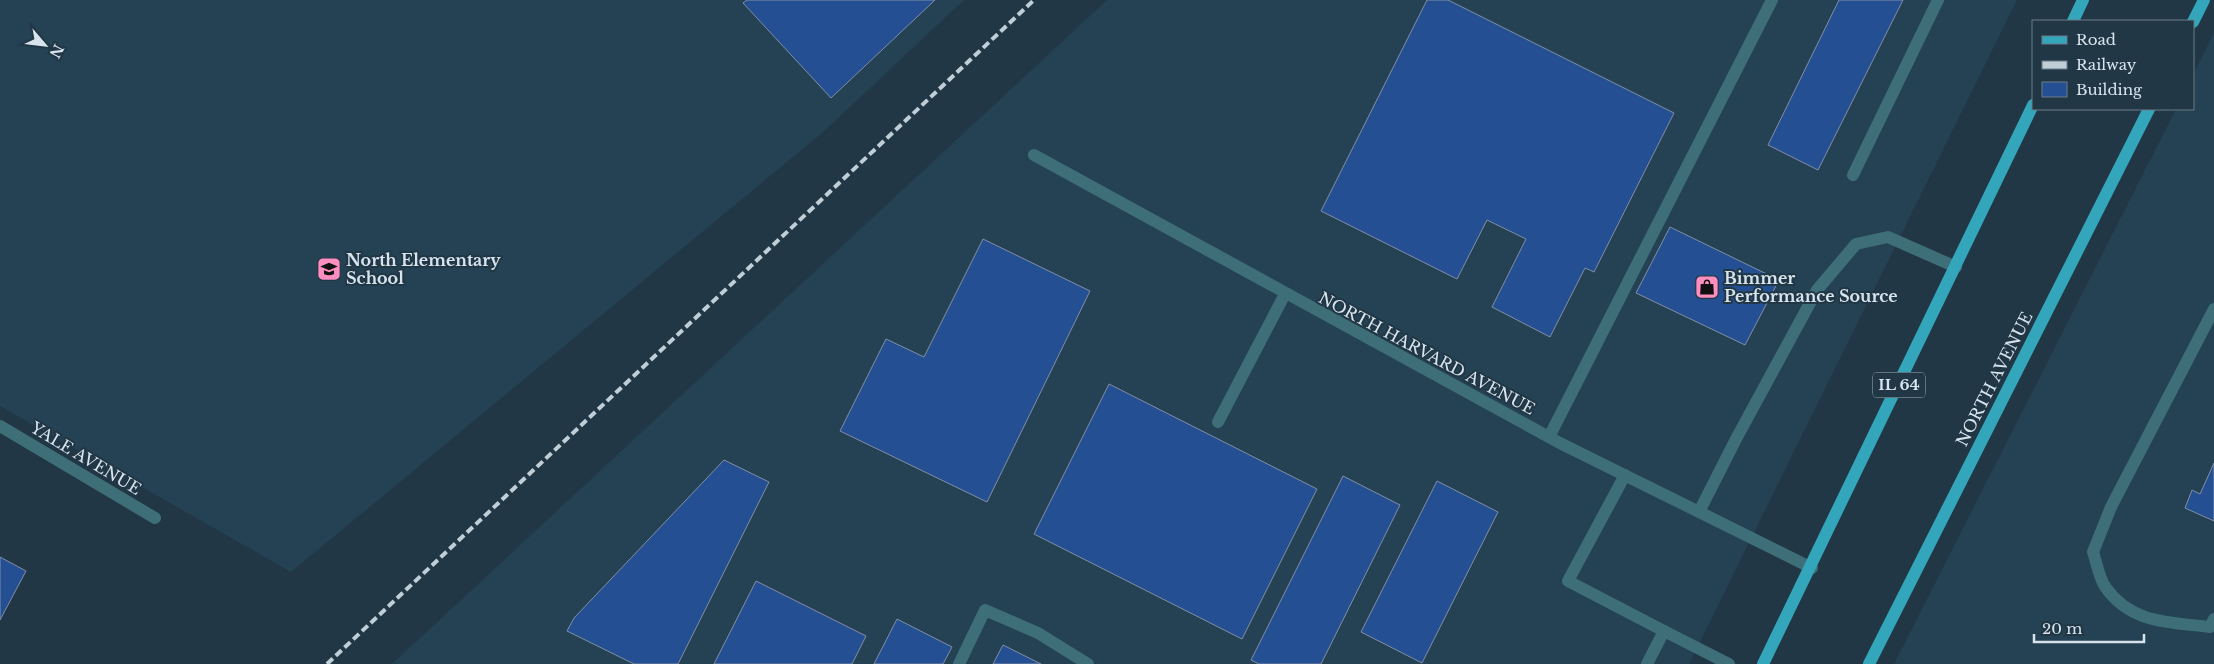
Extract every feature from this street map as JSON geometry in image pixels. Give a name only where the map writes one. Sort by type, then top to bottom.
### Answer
[{"type":"main road","points":[[2073,20],[2083,0]]},
{"type":"main road","points":[[2194,20],[2204,0]]},
{"type":"main road","name":"IL 64","points":[[1763,664],[1812,568],[2032,107]]},
{"type":"main road","name":"NORTH AVENUE","points":[[1869,664],[2148,110]]},
{"type":"street","points":[[1549,437],[1772,0]]},
{"type":"street","points":[[1853,175],[1938,0]]},
{"type":"street","name":"NORTH HARVARD AVENUE","points":[[1034,155],[1549,437],[1812,568]]},
{"type":"street","points":[[1699,512],[1736,439],[1817,290],[1856,244],[1888,237],[1956,266]]},
{"type":"street","points":[[1218,422],[1285,294]]},
{"type":"street","points":[[2213,625],[2150,620],[2126,610],[2105,587],[2093,552],[2111,507],[2214,309]]},
{"type":"street","name":"YALE AVENUE","points":[[0,426],[155,518]]},
{"type":"street","points":[[1625,475],[1568,581],[1729,664]]},
{"type":"street","points":[[959,664],[985,610],[1038,633],[1088,664]]},
{"type":"street","points":[[1647,664],[1664,631]]},
{"type":"shaded area","name":"North Elementary School","points":[[0,0],[964,0],[822,133],[291,572],[0,406]]},
{"type":"shaded area","points":[[1107,0],[2017,0],[1689,664],[392,664]]},
{"type":"shaded area","points":[[2214,33],[2214,664],[1894,664],[2175,110],[2194,110],[2194,73]]},
{"type":"building","points":[[747,0],[935,0],[831,98],[743,3]]},
{"type":"building","points":[[1427,0],[1448,0],[1674,113],[1594,272],[1585,268],[1550,337],[1492,307],[1526,239],[1487,220],[1457,279],[1321,211]]},
{"type":"building","points":[[1839,0],[1903,0],[1818,170],[1768,145]]},
{"type":"building","name":"Bimmer Performance Source","points":[[1670,227],[1779,280],[1745,345],[1636,293]]},
{"type":"building","points":[[983,239],[1090,291],[987,502],[840,431],[886,339],[924,357]]},
{"type":"building","points":[[1109,384],[1317,489],[1242,639],[1034,534]]},
{"type":"building","points":[[724,460],[769,482],[678,664],[634,664],[567,631],[574,618]]},
{"type":"building","points":[[2214,463],[2214,521],[2185,508],[2192,490],[2200,494]]},
{"type":"building","points":[[1343,476],[1400,505],[1321,664],[1259,664],[1251,660]]},
{"type":"building","points":[[1437,481],[1498,512],[1422,663],[1361,632]]},
{"type":"building","points":[[0,557],[26,571],[0,620]]},
{"type":"building","points":[[756,581],[866,636],[852,664],[714,664]]},
{"type":"building","points":[[897,619],[952,647],[943,664],[874,664]]},
{"type":"building","points":[[1003,645],[1041,664],[993,664]]},
{"type":"railway","points":[[327,664],[1034,0]]},
{"type":"place","name":"North Elementary School","points":[[329,269]]},
{"type":"place","name":"Bimmer Performance Source","points":[[1707,287]]}]
